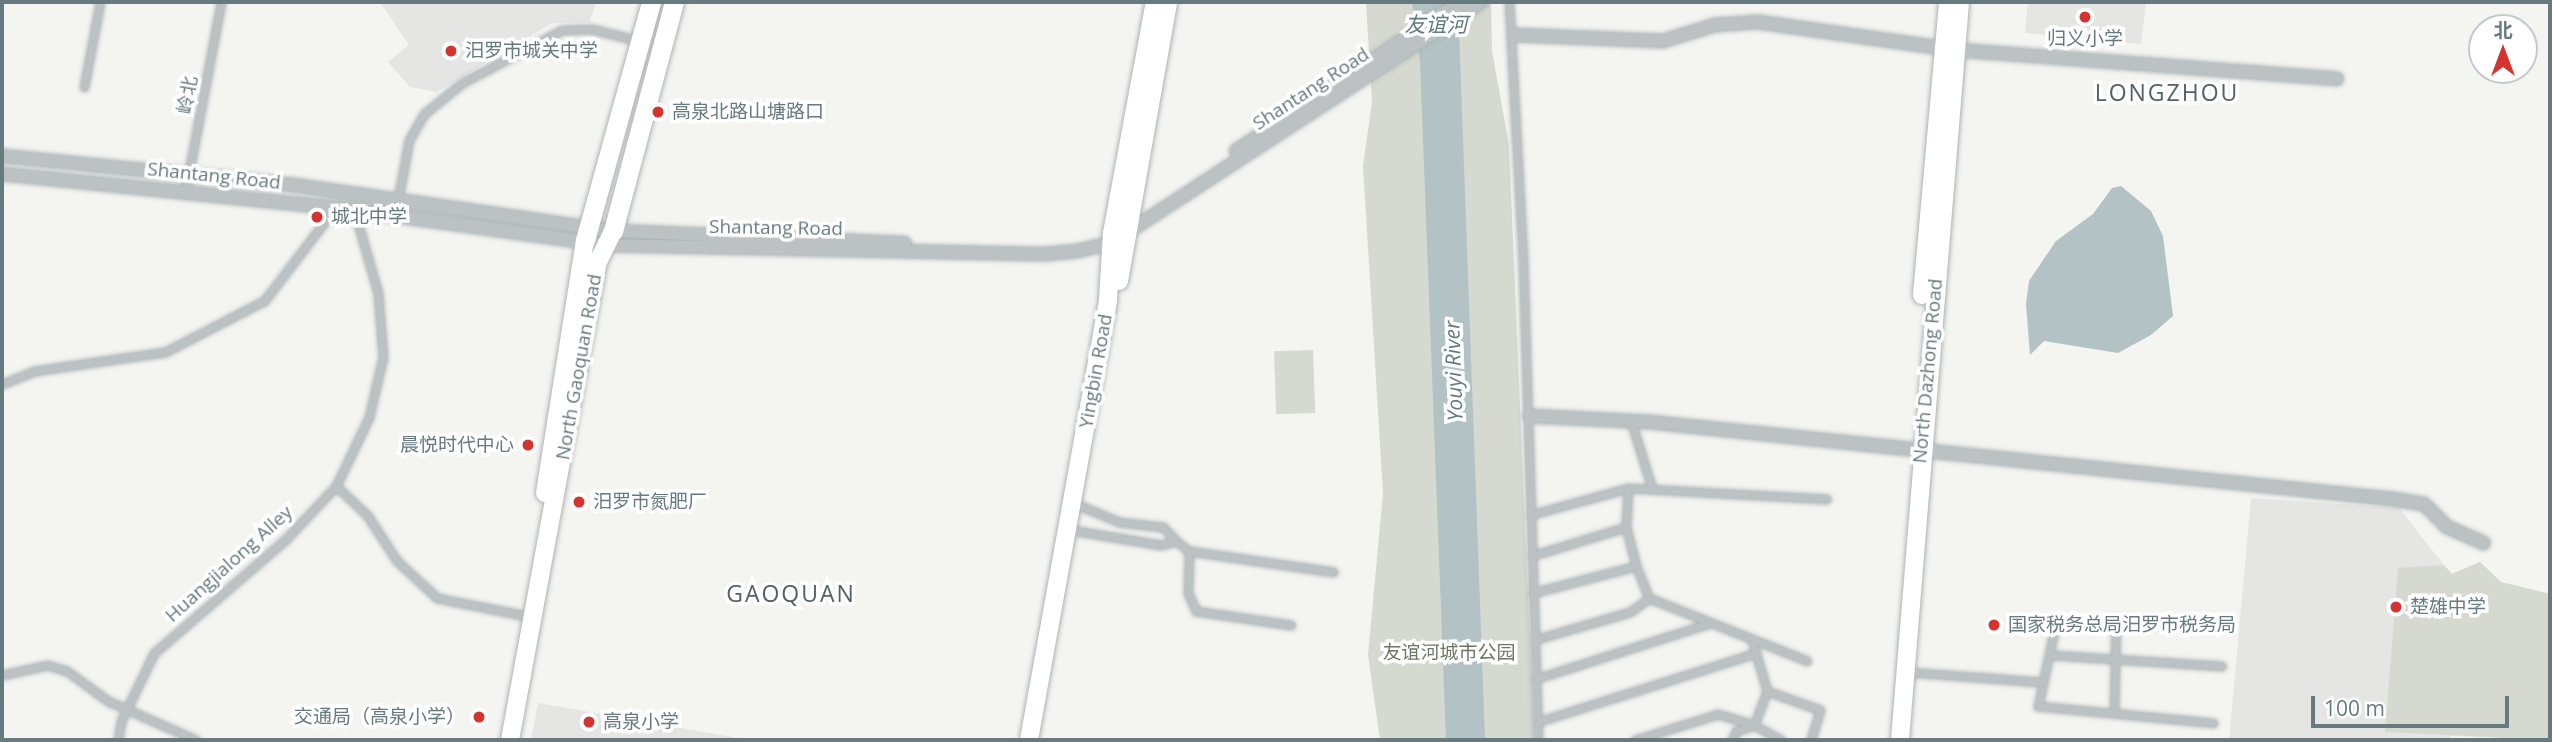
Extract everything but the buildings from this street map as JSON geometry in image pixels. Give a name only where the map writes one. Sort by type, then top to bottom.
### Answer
[{"type":"main road","name":"North Gaoquan Road","points":[[498,740],[522,615],[586,233],[651,2]]},
{"type":"main road","name":"North Gaoquan Road","points":[[510,740],[597,264],[609,238],[674,2]]},
{"type":"main road","name":"Yingbin Road","points":[[1041,740],[1081,506],[1155,2]]},
{"type":"main road","name":"Yingbin Road","points":[[1029,740],[1120,233],[1168,2]]},
{"type":"main road","name":"North Dazhong Road","points":[[1888,740],[1916,451],[1949,50],[1948,2]]},
{"type":"main road","name":"North Dazhong Road","points":[[1949,50],[1960,2]]},
{"type":"main road","name":"North Dazhong Road","points":[[1900,740],[1916,451]]},
{"type":"street","points":[[84,88],[100,2]]},
{"type":"street","name":"岭北","points":[[186,193],[221,2]]},
{"type":"street","name":"Shantang Road","points":[[1397,50],[1460,2]]},
{"type":"street","name":"Shantang Road","points":[[2,156],[190,173],[398,199],[609,238],[1044,248],[1077,245],[1120,233],[1397,50],[1481,2]]},
{"type":"street","points":[[1509,2],[1514,35],[1511,77],[1529,416],[1538,740]]},
{"type":"street","points":[[1514,35],[1663,41],[1715,25],[1758,22],[1949,50],[2337,79]]},
{"type":"street","points":[[398,199],[409,140],[424,114],[462,83],[562,30],[592,29],[640,41]]},
{"type":"street","name":"Shantang Road","points":[[2,174],[586,233]]},
{"type":"street","points":[[2,384],[34,371],[165,352],[264,301],[335,208]]},
{"type":"street","name":"Huangjialong Alley","points":[[118,740],[127,709],[154,653],[286,539],[336,486],[369,417],[383,356],[378,293],[354,210]]},
{"type":"street","points":[[1529,416],[1631,421],[2392,499],[2424,504],[2447,527],[2484,543]]},
{"type":"street","points":[[1631,421],[1652,489]]},
{"type":"street","points":[[336,486],[367,514],[397,561],[437,598],[522,615]]},
{"type":"street","points":[[1530,515],[1628,488],[1827,499]]},
{"type":"street","points":[[1628,488],[1626,527],[1636,566],[1649,598],[1807,661]]},
{"type":"street","points":[[1081,506],[1119,522],[1163,527],[1189,551],[1333,572]]},
{"type":"street","points":[[1531,556],[1626,527]]},
{"type":"street","points":[[1077,531],[1161,545],[1176,541]]},
{"type":"street","points":[[1189,551],[1188,593],[1196,611],[1291,625]]},
{"type":"street","points":[[1532,593],[1636,566]]},
{"type":"street","points":[[1534,640],[1630,612],[1649,598]]},
{"type":"street","points":[[2114,713],[2116,618]]},
{"type":"street","points":[[1535,679],[1712,623]]},
{"type":"street","points":[[2053,636],[2038,706],[2214,723]]},
{"type":"street","points":[[1732,740],[1736,731],[1754,724],[1767,691],[1752,640]]},
{"type":"street","points":[[1537,722],[1756,653]]},
{"type":"street","points":[[2051,655],[2222,666]]},
{"type":"street","points":[[2,675],[47,666],[67,671],[127,709],[196,740]]},
{"type":"street","points":[[1905,671],[2042,682]]},
{"type":"street","points":[[1767,691],[1820,710],[1811,740]]},
{"type":"street","points":[[1635,740],[1718,713],[1754,724],[1781,740]]},
{"type":"shaded area","name":"汨罗市城关中学","points":[[380,2],[597,2],[589,22],[552,23],[437,92],[410,87],[388,62],[409,45]]},
{"type":"shaded area","name":"归义小学","points":[[2028,2],[2146,2],[2141,44],[2025,33]]},
{"type":"shaded area","name":"楚雄中学","points":[[2251,498],[2399,508],[2451,574],[2480,562],[2501,582],[2550,594],[2550,740],[2452,736],[2447,740],[2229,740]]},
{"type":"shaded area","name":"高泉小学","points":[[538,703],[749,740],[531,740]]},
{"type":"green space","name":"友谊河城市公园","points":[[1366,2],[1491,2],[1492,51],[1509,145],[1534,740],[1380,740],[1368,655],[1383,493],[1363,166],[1372,102]]},
{"type":"green space","points":[[1313,350],[1315,413],[1276,414],[1274,351]]},
{"type":"green space","points":[[2480,562],[2501,582],[2550,594],[2550,740],[2385,732],[2398,568],[2444,565],[2452,574]]},
{"type":"water","name":"友谊河","points":[[1412,2],[1458,2],[1485,740],[1446,740],[1420,62]]},
{"type":"water","points":[[2121,186],[2151,211],[2163,236],[2173,316],[2151,335],[2118,353],[2044,341],[2030,355],[2026,304],[2029,281],[2056,241],[2093,214],[2112,188]]},
{"type":"place","name":"归义小学","points":[[2085,17]]},
{"type":"place","name":"汨罗市城关中学","points":[[451,51]]},
{"type":"place","name":"高泉北路山塘路口","points":[[658,112]]},
{"type":"place","name":"城北中学","points":[[317,217]]},
{"type":"place","name":"晨悦时代中心","points":[[528,445]]},
{"type":"place","name":"汨罗市氮肥厂","points":[[579,502]]},
{"type":"place","name":"楚雄中学","points":[[2396,607]]},
{"type":"place","name":"国家税务总局汨罗市税务局","points":[[1994,625]]},
{"type":"place","name":"交通局（高泉小学）","points":[[479,717]]},
{"type":"place","name":"高泉小学","points":[[589,722]]},
{"type":"district","name":"LONGZHOU","points":[[2167,92]]},
{"type":"district","name":"GAOQUAN","points":[[791,593]]},
{"type":"water label","name":"Youyi River","points":[[1453,371]]}]
